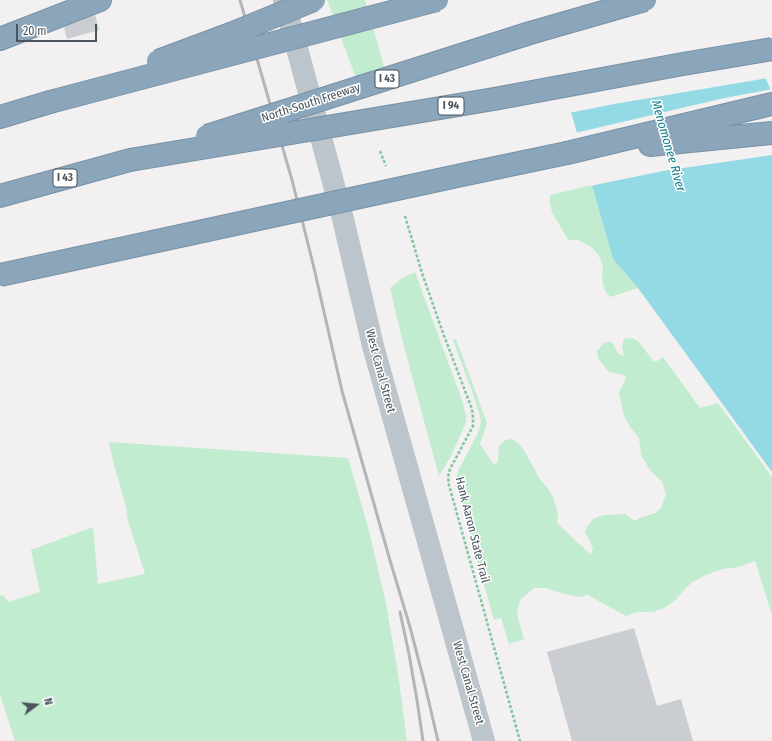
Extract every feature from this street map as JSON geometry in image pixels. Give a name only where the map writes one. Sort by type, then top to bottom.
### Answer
[{"type":"highway","points":[[0,39],[100,0]]},
{"type":"highway","points":[[50,102],[233,33],[314,0]]},
{"type":"highway","points":[[0,117],[50,102],[437,0]]},
{"type":"highway","name":"North-South Freeway","points":[[0,196],[130,160],[530,33],[645,0]]},
{"type":"highway","name":"I 94","points":[[130,160],[494,99],[772,49]]},
{"type":"highway","points":[[0,275],[567,153],[772,104]]},
{"type":"highway","points":[[567,153],[772,133]]},
{"type":"street","name":"West Canal Street","points":[[284,0],[341,212],[373,346],[484,741]]},
{"type":"path","name":"Hank Aaron State Trail","points":[[405,216],[428,288],[472,409],[473,426],[450,469],[448,477],[449,485],[520,741]]},
{"type":"green space","points":[[327,0],[365,0],[385,69],[356,78]]},
{"type":"green space","points":[[592,185],[613,259],[638,288],[610,297],[603,285],[603,266],[598,254],[590,246],[578,240],[568,240],[552,212],[550,202],[550,195]]},
{"type":"green space","points":[[415,272],[462,400],[466,416],[466,422],[451,456],[439,476],[403,343],[390,288],[401,279]]},
{"type":"green space","points":[[631,338],[638,341],[654,362],[663,357],[700,408],[718,403],[772,477],[772,615],[755,561],[739,567],[722,569],[706,575],[691,583],[676,600],[664,608],[653,612],[636,612],[626,616],[586,594],[582,597],[568,595],[545,588],[534,588],[521,599],[517,610],[524,639],[509,644],[501,618],[494,620],[455,483],[458,471],[478,433],[481,421],[473,394],[453,340],[456,339],[487,423],[480,444],[494,465],[498,461],[499,446],[505,440],[511,439],[518,443],[554,500],[558,514],[557,523],[591,555],[593,548],[585,532],[593,519],[603,515],[626,514],[635,521],[655,513],[661,508],[666,494],[662,482],[650,470],[641,455],[639,438],[631,428],[623,413],[619,392],[625,380],[625,375],[612,373],[607,370],[598,358],[597,351],[607,342],[612,342],[618,353],[624,356],[622,345],[624,339]]},
{"type":"green space","points":[[109,442],[348,458],[368,527],[386,603],[398,673],[407,741],[15,741],[0,695],[0,596],[3,595],[8,602],[40,592],[31,550],[93,527],[98,584],[145,574],[128,521],[126,507]]},
{"type":"water","name":"Menomonee River","points":[[539,0],[733,0],[772,93],[772,472],[638,288],[613,259]]},
{"type":"pier","points":[[537,0],[736,0],[768,78],[569,113]]},
{"type":"pier","points":[[772,89],[772,155],[663,171],[590,186],[575,133],[720,99]]},
{"type":"building","points":[[95,15],[99,30],[67,39],[64,27]]},
{"type":"building","points":[[634,628],[657,706],[681,699],[693,741],[572,741],[547,652]]},
{"type":"railway","points":[[240,0],[292,180],[342,391],[410,627],[438,741]]},
{"type":"railway","points":[[400,612],[409,654],[423,741]]}]
